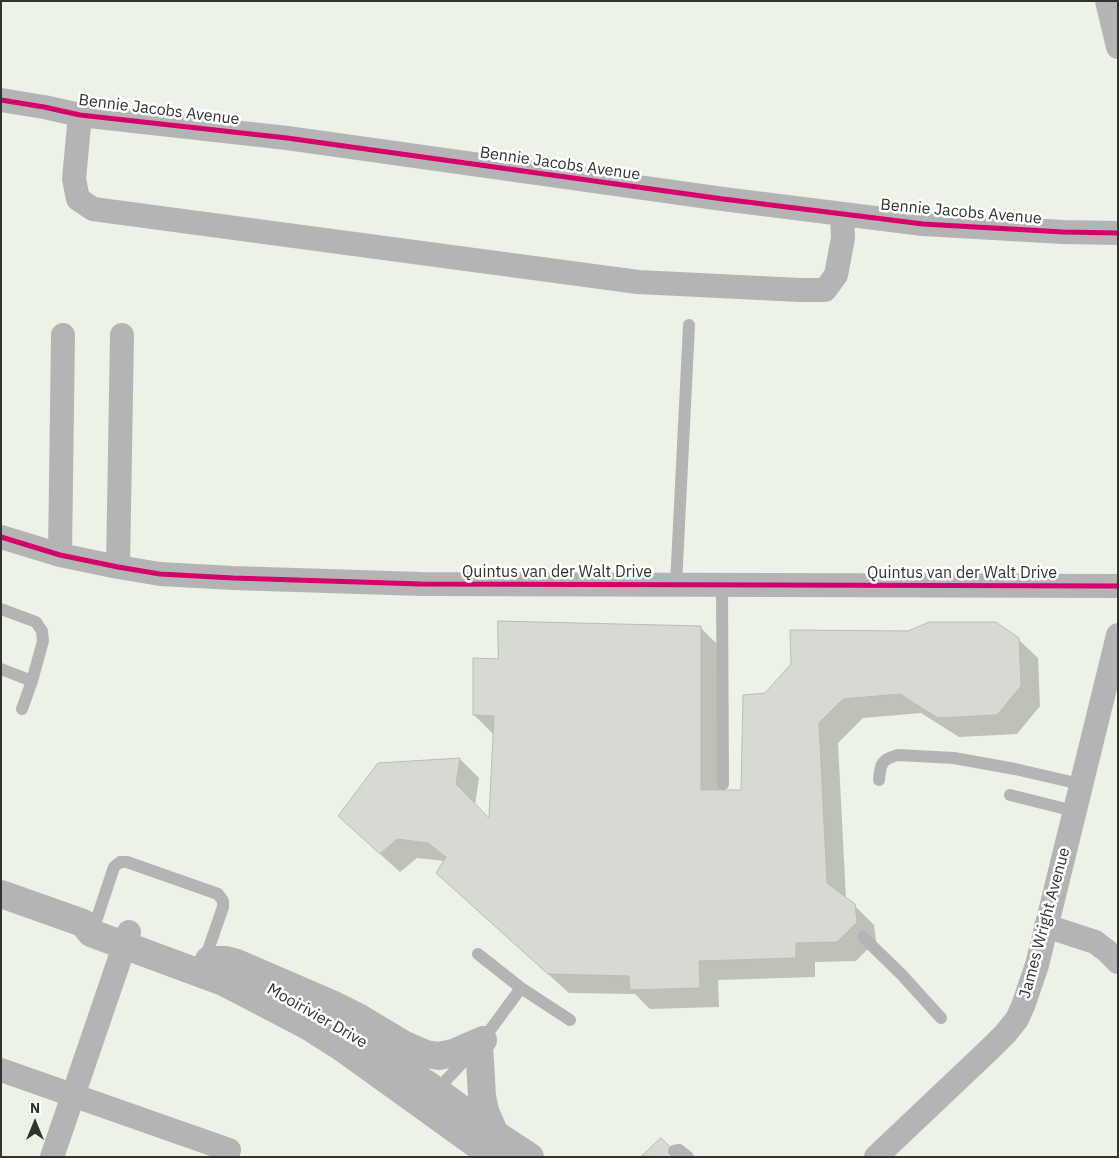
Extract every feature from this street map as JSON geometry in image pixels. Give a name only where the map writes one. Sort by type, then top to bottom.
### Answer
[{"type":"street","points":[[1106,1],[1118,47]]},
{"type":"street","name":"Bennie Jacobs Avenue","points":[[1,100],[80,115],[287,138],[723,199],[923,224],[1063,232],[1118,233]]},
{"type":"street","points":[[80,115],[74,179],[78,199],[93,209],[534,269],[638,282],[825,290],[836,275],[843,238],[842,214]]},
{"type":"street","points":[[60,555],[63,335]]},
{"type":"street","points":[[118,567],[122,335]]},
{"type":"street","name":"Quintus van der Walt Drive","points":[[1,537],[60,555],[118,567],[160,574],[243,579],[421,584],[1118,586]]},
{"type":"street","name":"James Wright Avenue","points":[[876,1157],[991,1048],[1017,1019],[1030,989],[1118,635]]},
{"type":"street","name":"Mooirivier Drive","points":[[1,894],[89,922],[91,933],[126,939],[207,959],[297,1001],[335,1023],[430,1098],[489,1150],[530,1157]]},
{"type":"street","points":[[1046,926],[1095,942],[1118,962]]},
{"type":"street","points":[[52,1157],[126,939]]},
{"type":"street","name":"Mooirivier Drive","points":[[126,939],[237,989],[308,1026],[430,1098]]},
{"type":"street","points":[[207,959],[226,960],[237,963],[318,997],[358,1017],[403,1044],[426,1054],[439,1056],[453,1053],[481,1042],[482,1096],[489,1150]]},
{"type":"street","points":[[1,1070],[229,1150]]},
{"type":"lane","points":[[676,584],[690,324]]},
{"type":"lane","points":[[722,584],[723,784]]},
{"type":"lane","points":[[1,609],[36,622],[42,631],[43,641],[22,709]]},
{"type":"lane","points":[[1,669],[32,681]]},
{"type":"lane","points":[[878,780],[880,768],[884,761],[898,755],[954,758],[1015,769],[1080,784]]},
{"type":"lane","points":[[1010,795],[1074,811]]},
{"type":"lane","points":[[89,922],[114,867],[120,862],[127,862],[218,894],[223,900],[224,907],[207,959]]},
{"type":"lane","points":[[863,937],[902,975],[941,1018]]},
{"type":"lane","points":[[478,954],[521,988],[570,1020]]},
{"type":"lane","points":[[430,1098],[481,1042],[521,988]]},
{"type":"lane","points":[[674,1151],[679,1150],[688,1157]]},
{"type":"building","points":[[498,621],[701,626],[701,790],[741,790],[743,695],[765,693],[791,664],[790,630],[908,631],[929,622],[996,622],[1019,638],[1021,686],[997,715],[938,718],[900,694],[843,699],[819,723],[827,883],[855,904],[857,922],[837,942],[796,943],[796,958],[699,961],[700,988],[630,990],[629,976],[548,974],[436,873],[446,857],[428,843],[397,839],[380,854],[338,816],[378,763],[460,758],[456,784],[489,818],[494,716],[473,715],[473,658],[498,659]]},
{"type":"building","points":[[661,1138],[680,1157],[642,1156]]},
{"type":"cycle path","points":[[1,100],[80,115],[287,138],[723,199],[923,224],[1063,232],[1118,233]]},
{"type":"cycle path","points":[[1,537],[60,555],[118,567],[160,574],[233,578],[421,584],[1118,586]]}]
